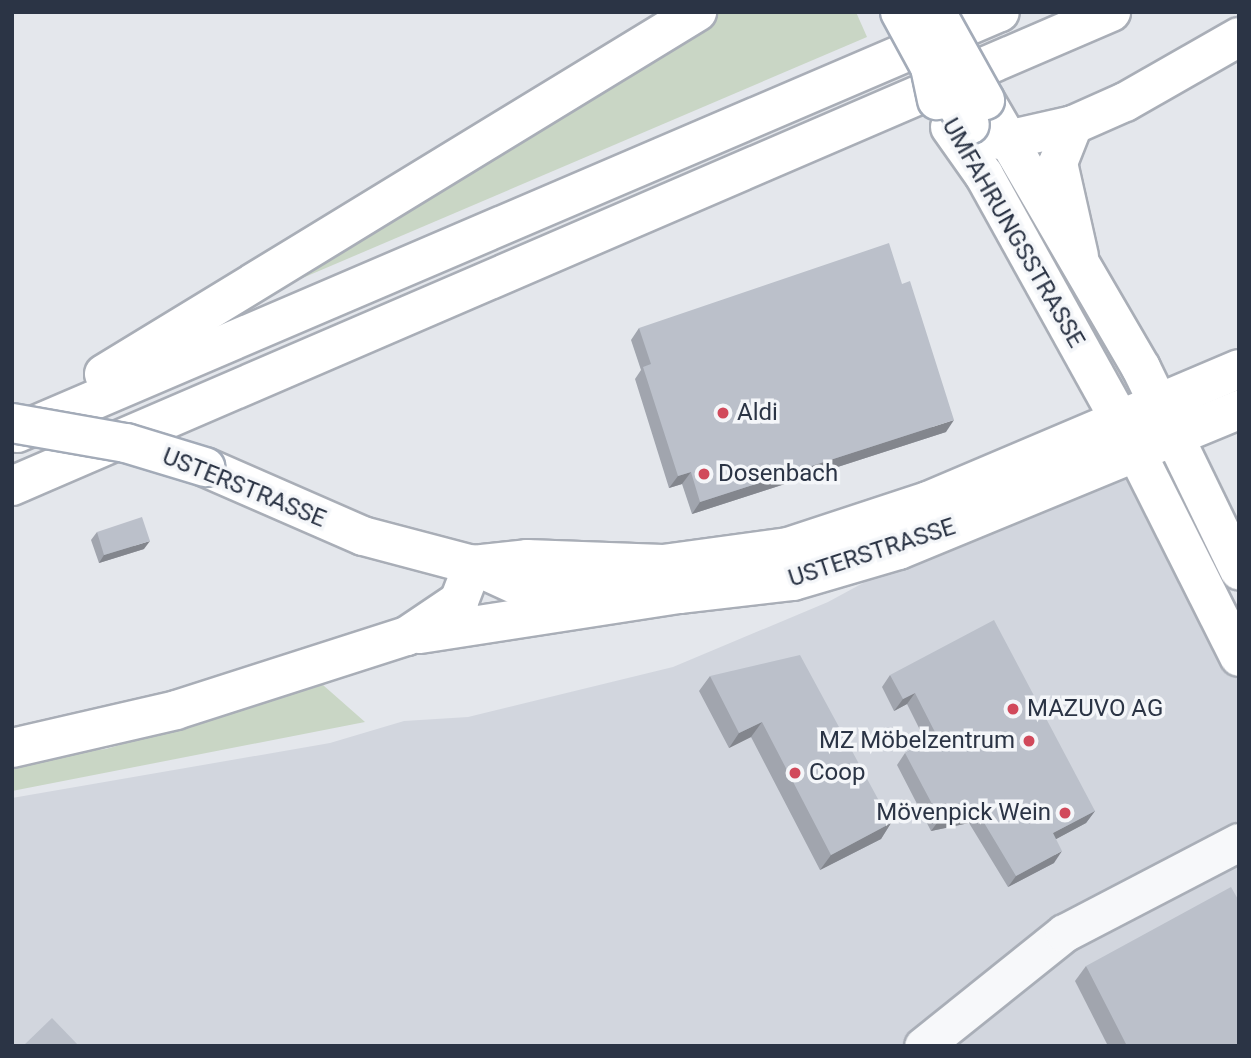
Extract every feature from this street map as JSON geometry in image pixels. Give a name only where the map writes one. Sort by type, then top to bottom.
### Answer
[{"type":"main road","points":[[12,426],[697,12]]},
{"type":"main road","points":[[900,12],[930,67],[985,139],[1007,140],[1073,125],[1125,102],[1239,37]]},
{"type":"main road","name":"UMFAHRUNGSSTRASSE","points":[[936,12],[984,175],[1128,435],[1239,657]]},
{"type":"main road","points":[[12,435],[1000,12]]},
{"type":"main road","points":[[12,486],[1111,12]]},
{"type":"main road","points":[[1073,125],[1058,163],[1079,256]]},
{"type":"main road","name":"UMFAHRUNGSSTRASSE","points":[[1007,140],[1079,256],[1167,419],[1239,570]]},
{"type":"main road","points":[[1128,435],[1167,419],[1239,369]]},
{"type":"main road","points":[[1167,419],[1239,410]]},
{"type":"main road","name":"USTERSTRASSE","points":[[12,426],[126,443],[205,467],[363,536],[473,565],[519,586],[679,594],[771,584],[844,567],[899,550],[1128,435]]},
{"type":"main road","name":"USTERSTRASSE","points":[[473,565],[527,559],[663,564],[788,547],[881,519],[1128,435]]},
{"type":"main road","points":[[407,636],[459,601],[473,565]]},
{"type":"main road","points":[[12,748],[176,710],[407,636],[679,594]]},
{"type":"street","points":[[923,1046],[1017,966],[1064,933],[1239,842]]},
{"type":"shaded area","points":[[1135,451],[1239,657],[1239,1046],[12,1046],[12,798],[330,743],[404,721],[468,717],[673,667],[828,602],[1007,505]]},
{"type":"green space","points":[[718,12],[856,12],[867,37],[258,297]]},
{"type":"green space","points":[[323,685],[365,722],[12,791],[12,760],[106,749]]},
{"type":"building","points":[[889,243],[902,284],[910,281],[954,420],[700,502],[691,472],[678,476],[643,367],[651,364],[639,328]]},
{"type":"building","points":[[142,517],[150,541],[104,555],[97,532]]},
{"type":"building","points":[[994,620],[1095,811],[1053,833],[1062,851],[1016,876],[977,811],[940,819],[905,753],[937,736],[915,693],[903,699],[890,675]]},
{"type":"building","points":[[800,655],[891,823],[831,855],[762,722],[739,733],[710,676]]},
{"type":"building","points":[[1231,887],[1239,901],[1239,1046],[1122,1046],[1126,1044],[1086,966]]},
{"type":"building","points":[[52,1018],[79,1046],[23,1046]]},
{"type":"place","name":"Aldi","points":[[723,413]]},
{"type":"place","name":"Dosenbach","points":[[704,474]]},
{"type":"place","name":"MAZUVO AG","points":[[1013,709]]},
{"type":"place","name":"MZ Möbelzentrum","points":[[1029,741]]},
{"type":"place","name":"Coop","points":[[795,773]]},
{"type":"place","name":"Mövenpick Wein","points":[[1065,813]]}]
